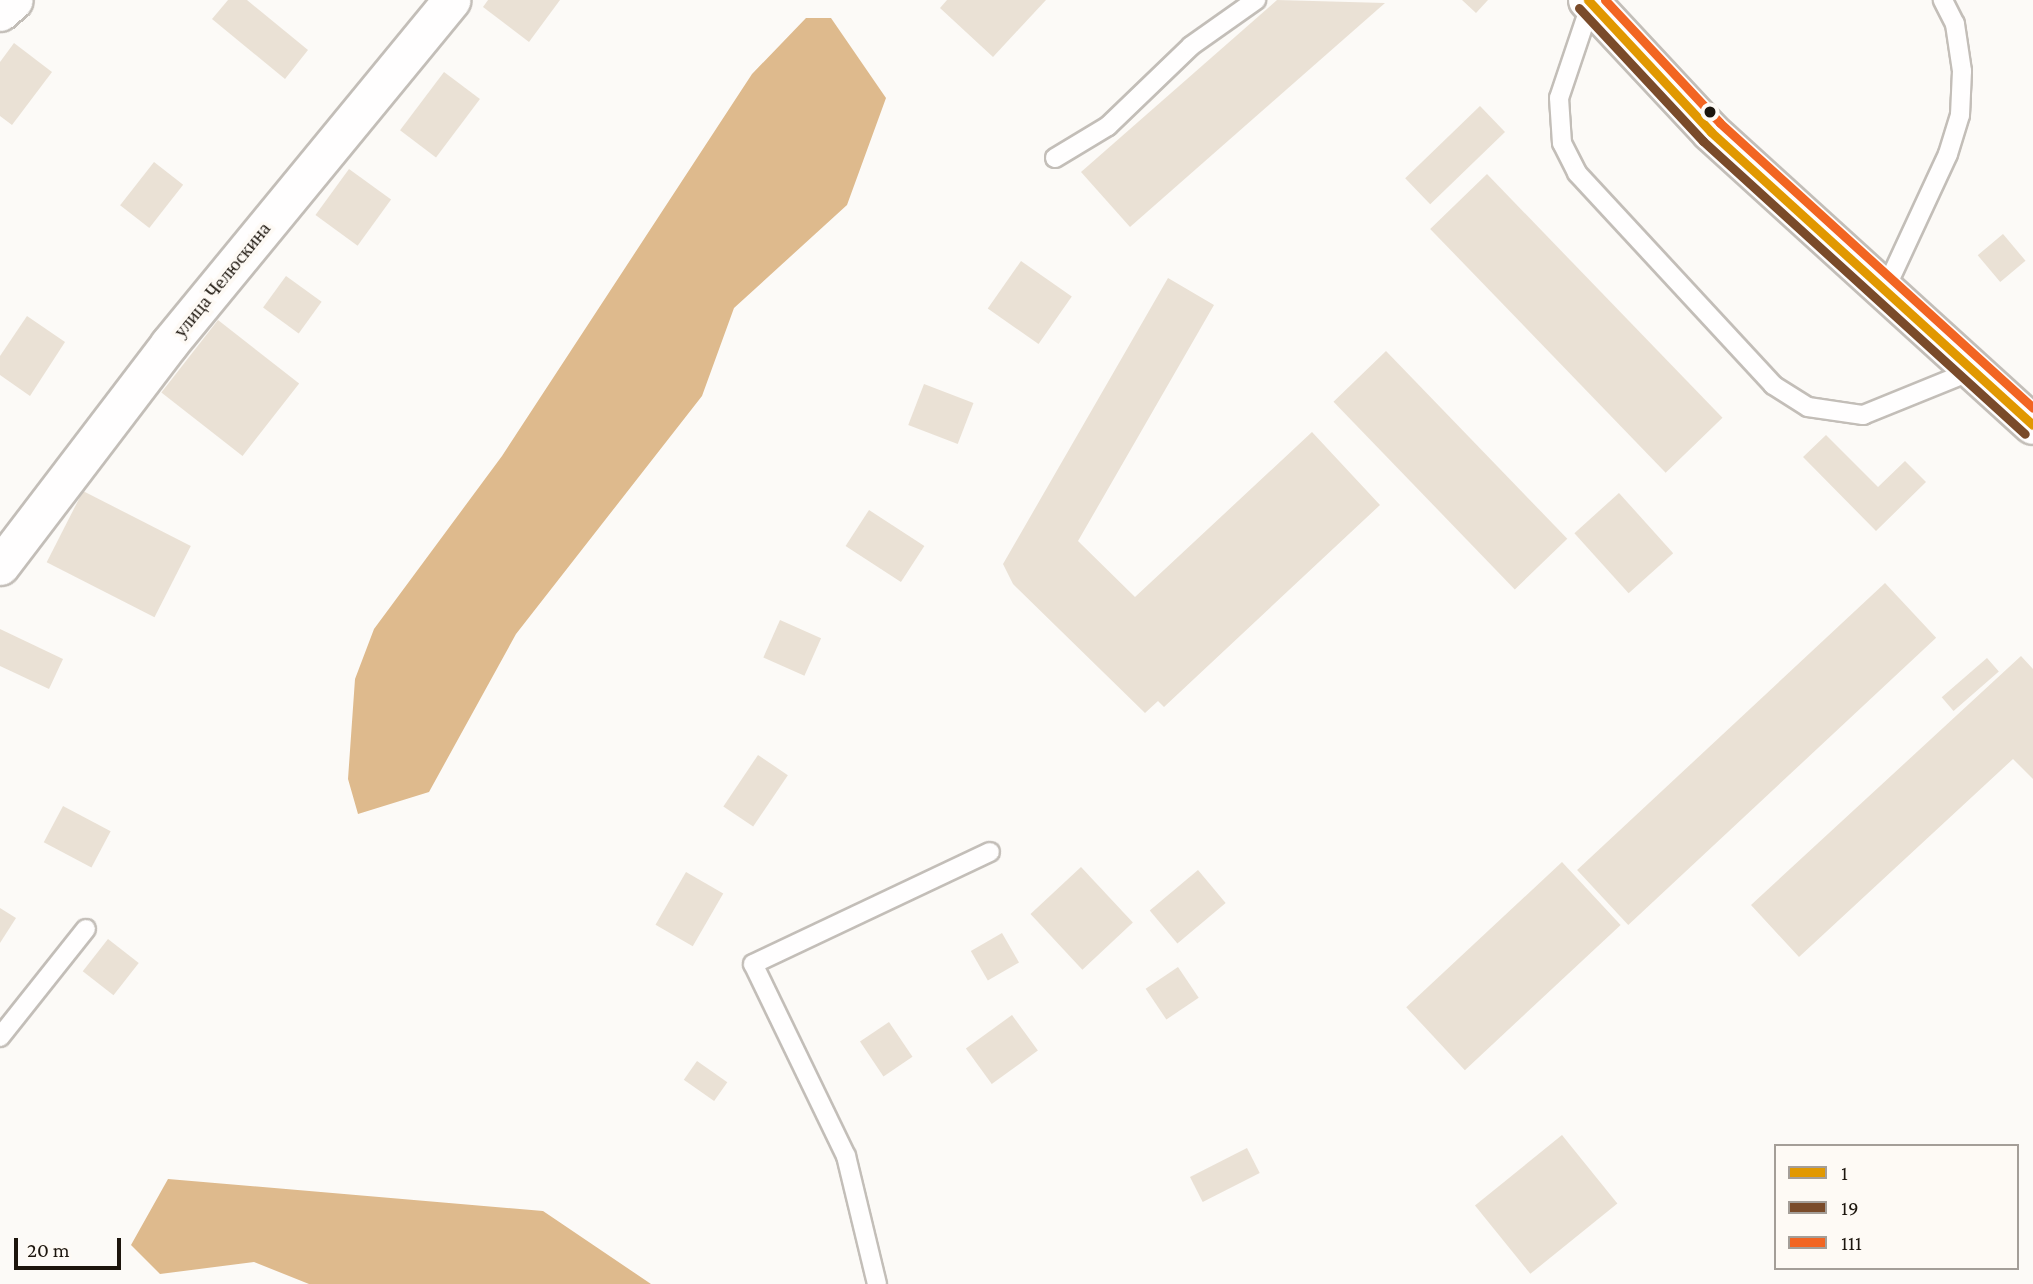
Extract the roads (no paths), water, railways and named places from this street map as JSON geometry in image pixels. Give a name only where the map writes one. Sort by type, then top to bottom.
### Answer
[{"type":"main road","points":[[1590,1],[1711,132],[1969,372],[2033,425]]},
{"type":"street","points":[[0,12],[14,0]]},
{"type":"street","name":"улица Челюскина","points":[[0,566],[169,345],[452,0]]},
{"type":"lane","points":[[1055,158],[1108,126],[1191,46],[1256,0]]},
{"type":"lane","points":[[1884,294],[1948,154],[1959,115],[1961,59],[1943,0]]},
{"type":"lane","points":[[1590,1],[1559,98],[1562,144],[1577,173],[1773,385],[1808,407],[1863,415],[1969,372]]},
{"type":"lane","points":[[877,1284],[846,1156],[753,964],[990,852]]},
{"type":"lane","points":[[0,1037],[86,929]]}]
